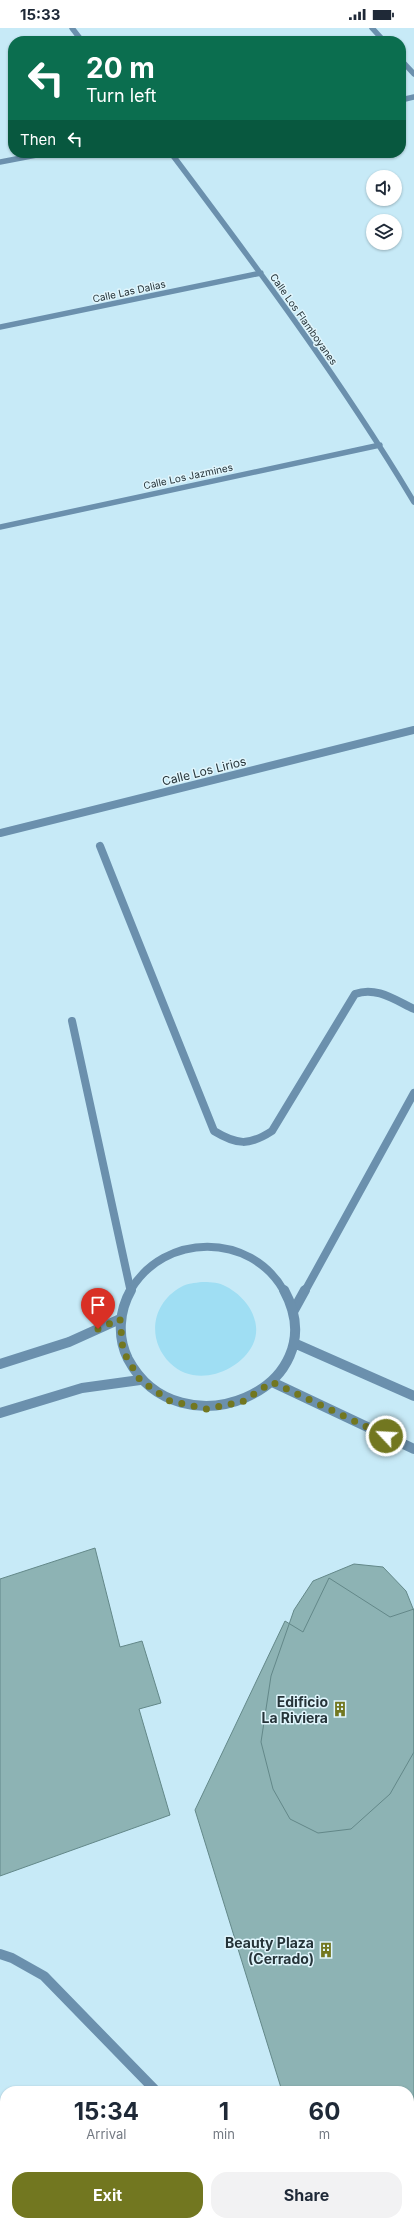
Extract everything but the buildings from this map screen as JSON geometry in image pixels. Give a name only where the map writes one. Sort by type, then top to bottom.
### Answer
[{"type":"street","points":[[72,28],[78,36]]},
{"type":"street","points":[[372,28],[379,36]]},
{"type":"street","points":[[406,65],[414,74]]},
{"type":"street","points":[[0,162],[21,158]]},
{"type":"street","name":"Calle Los Flamboyanes","points":[[174,158],[261,273],[380,445],[414,502]]},
{"type":"street","name":"Calle Las Dalias","points":[[0,327],[261,273]]},
{"type":"street","name":"Calle Los Jazmines","points":[[0,527],[380,445]]},
{"type":"street","name":"Calle Los Lirios","points":[[0,833],[414,730]]},
{"type":"street","points":[[100,846],[214,1132],[233,1142],[247,1143],[261,1139],[272,1131],[355,994],[363,990],[375,991],[414,1009]]},
{"type":"street","points":[[72,1021],[130,1288]]},
{"type":"street","points":[[294,1310],[414,1093]]},
{"type":"street","points":[[220,1247],[253,1258],[279,1280],[294,1310],[294,1343],[286,1364],[272,1382],[242,1402],[206,1409],[170,1401],[140,1380],[123,1351],[120,1319],[130,1288],[153,1263],[185,1249],[220,1247]]},
{"type":"street","points":[[0,1364],[69,1342],[120,1319]]},
{"type":"street","points":[[294,1343],[414,1396]]},
{"type":"street","points":[[0,1413],[82,1388],[140,1380]]},
{"type":"street","points":[[272,1382],[414,1449]]},
{"type":"street","points":[[0,1954],[12,1958],[44,1976],[151,2086]]},
{"type":"shaded area","points":[[202,1282],[221,1284],[239,1296],[251,1311],[255,1320],[256,1329],[255,1339],[251,1348],[235,1365],[214,1374],[202,1376],[180,1370],[170,1363],[162,1354],[155,1333],[158,1312],[171,1294],[181,1287],[191,1283]]},
{"type":"place","name":"Edificio La Riviera","points":[[340,1709]]},
{"type":"place","name":"Beauty Plaza (Cerrado)","points":[[326,1950]]},
{"type":"route","points":[[98,1329],[120,1319],[123,1351],[140,1380],[170,1401],[206,1409],[242,1402],[272,1382],[386,1436]]}]
